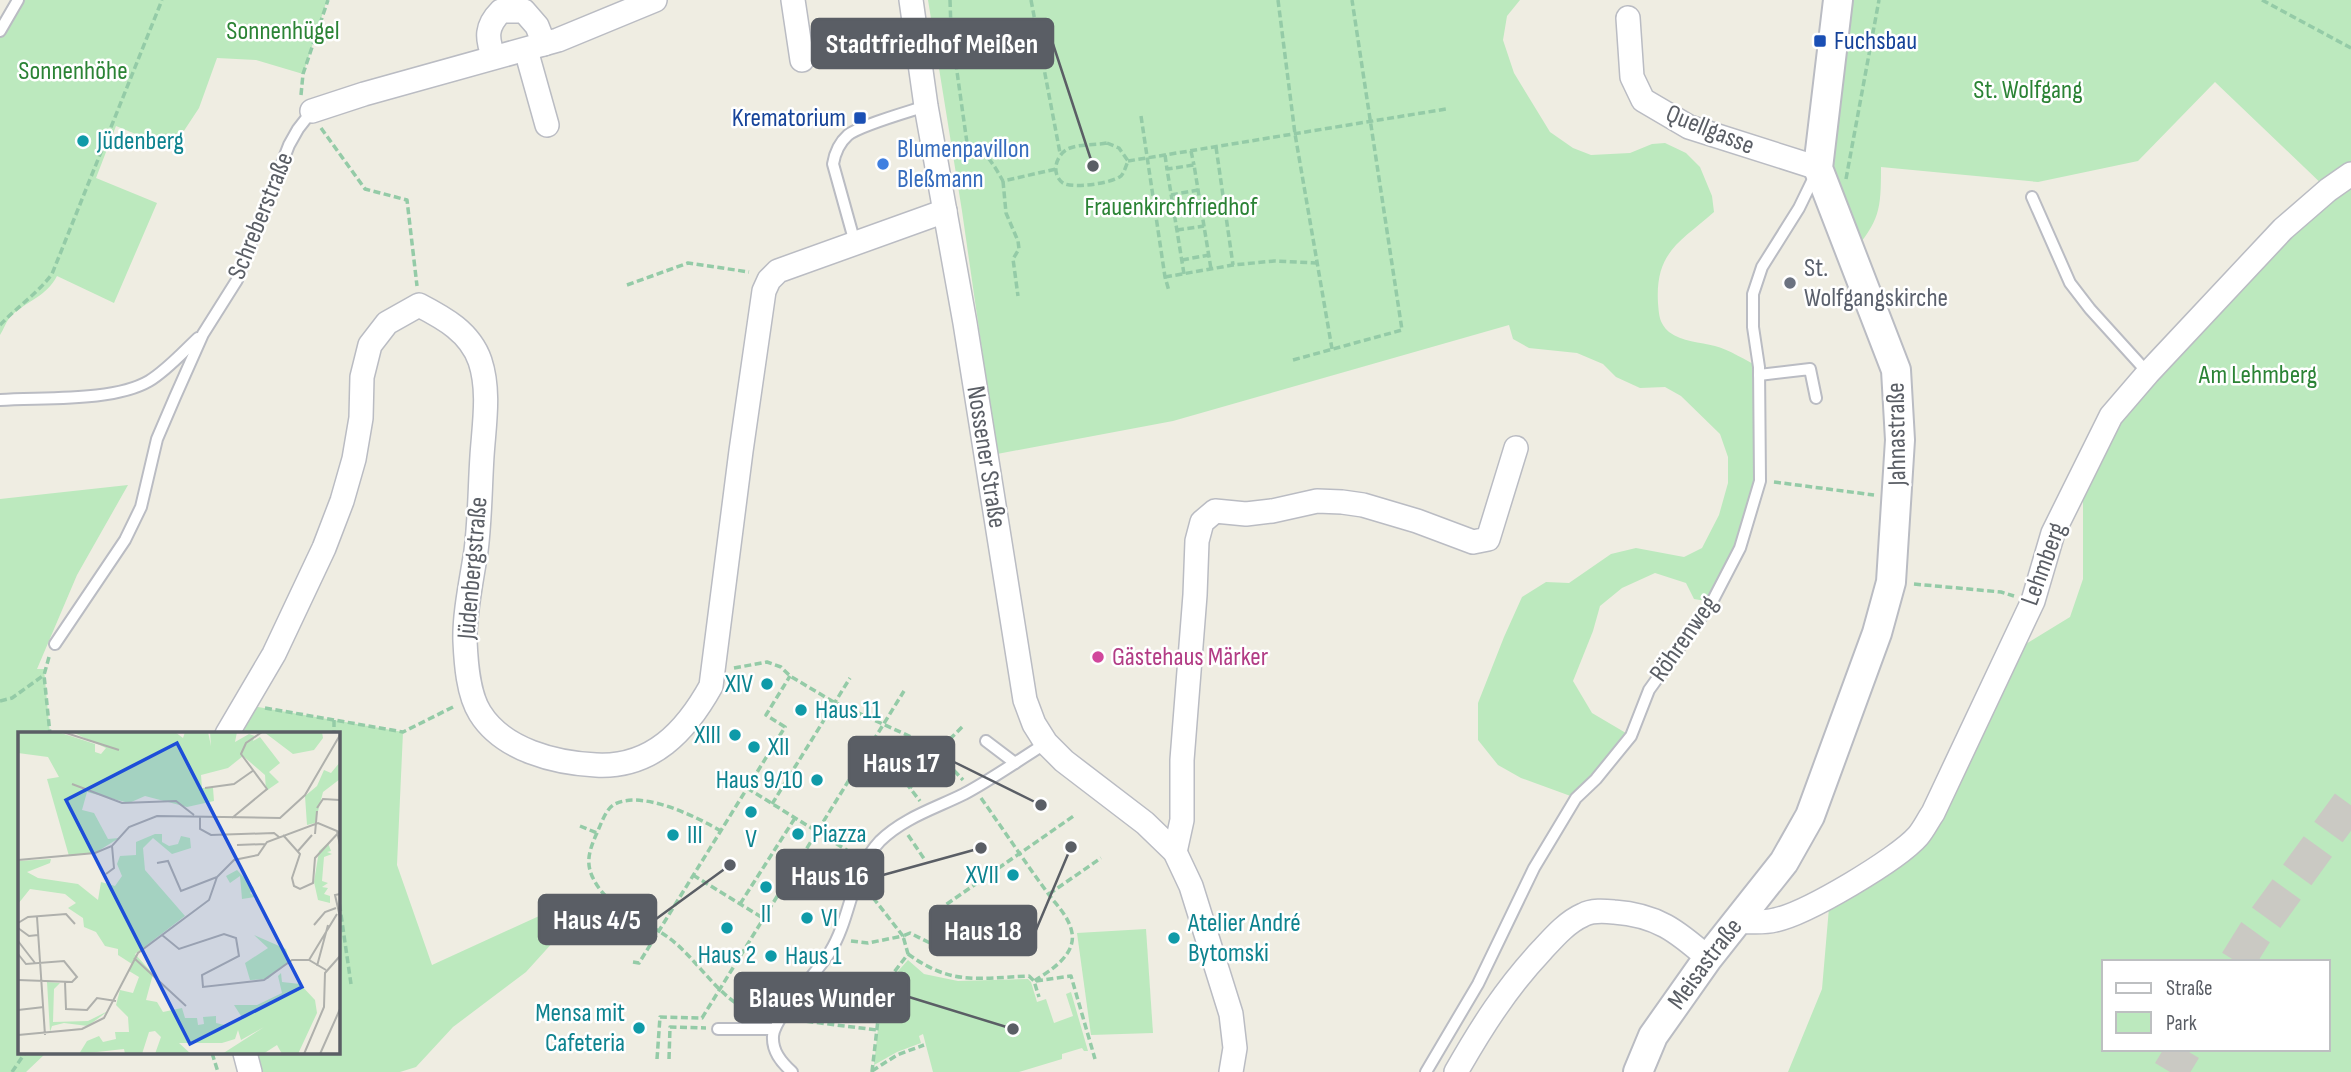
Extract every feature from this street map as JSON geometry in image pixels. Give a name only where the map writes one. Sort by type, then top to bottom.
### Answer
[{"type":"street","points":[[316,119],[364,94],[535,47],[655,0]]},
{"type":"street","points":[[793,0],[802,60]]},
{"type":"street","name":"Nossener Straße","points":[[911,0],[926,106],[1025,701],[1045,743],[1144,823],[1175,852],[1191,886],[1231,1014],[1235,1048],[1231,1072]]},
{"type":"street","name":"Jahnastraße","points":[[1784,862],[1810,816],[1877,633],[1891,582],[1897,498],[1900,440],[1896,370],[1818,168],[1838,0]]},
{"type":"street","points":[[494,57],[487,40],[498,5],[524,11],[537,26],[535,47],[547,125]]},
{"type":"street","name":"Quellgasse","points":[[1628,18],[1632,77],[1643,100],[1689,127],[1818,168]]},
{"type":"street","name":"Lehmberg","points":[[1738,921],[1776,920],[1818,902],[1877,867],[1919,835],[1933,813],[2033,601],[2053,533],[2111,416],[2283,229],[2351,174]]},
{"type":"street","points":[[769,280],[778,271],[945,211]]},
{"type":"street","name":"Jüdenbergstraße","points":[[229,732],[274,654],[301,599],[342,501],[359,431],[362,377],[370,345],[387,323],[419,306],[449,320],[463,333],[480,360],[485,389],[477,538],[465,639],[473,697],[480,713],[496,732],[516,745],[556,760],[580,765],[606,766],[634,762],[656,751],[676,735],[696,712],[711,686],[741,451],[764,291],[769,280]]},
{"type":"street","points":[[1175,852],[1182,820],[1182,760],[1197,541],[1202,522],[1215,511],[1246,514],[1317,501],[1342,502],[1395,514],[1473,542],[1488,539],[1516,448]]},
{"type":"street","name":"Meisastraße","points":[[1638,1072],[1653,1036],[1708,958],[1784,862]]},
{"type":"street","points":[[1455,1072],[1519,974],[1552,939],[1584,914],[1603,911],[1632,913],[1658,920],[1686,938],[1708,958]]},
{"type":"street","points":[[245,1054],[250,1072]]},
{"type":"lane","points":[[0,31],[18,0]]},
{"type":"lane","points":[[855,243],[833,164],[840,144],[850,134],[926,106]]},
{"type":"lane","name":"Schreberstraße","points":[[55,644],[125,540],[141,507],[157,439],[203,334],[237,280],[289,145],[298,129],[316,119]]},
{"type":"lane","name":"Röhrenweg","points":[[1426,1072],[1478,984],[1534,868],[1576,798],[1596,779],[1631,736],[1649,690],[1712,602],[1740,548],[1760,481],[1759,375],[1753,327],[1753,294],[1762,267],[1799,208],[1818,168]]},
{"type":"lane","points":[[2032,197],[2070,283],[2148,373]]},
{"type":"lane","points":[[0,400],[124,390],[149,381],[203,334]]},
{"type":"lane","points":[[1759,375],[1810,369],[1816,398]]},
{"type":"lane","points":[[986,741],[1015,763]]},
{"type":"lane","points":[[792,1072],[775,1053],[772,1037],[774,1029],[779,1018],[820,970],[838,940],[864,860],[902,823],[972,789],[1045,743]]},
{"type":"lane","points":[[718,1029],[774,1029]]},
{"type":"path","points":[[0,325],[19,305],[40,291],[52,274],[162,0]]},
{"type":"path","points":[[328,0],[300,87],[301,98],[365,189],[407,200],[418,290]]},
{"type":"path","points":[[950,0],[951,29],[967,143]]},
{"type":"path","points":[[1031,0],[1060,154],[1056,169],[1062,182],[1073,186],[1112,181],[1122,175],[1128,161]]},
{"type":"path","points":[[1278,0],[1295,134],[1332,349]]},
{"type":"path","points":[[1293,360],[1402,330],[1352,0]]},
{"type":"path","points":[[1845,188],[1879,0]]},
{"type":"path","points":[[2262,0],[2351,48]]},
{"type":"path","points":[[1128,161],[1446,109]]},
{"type":"path","points":[[1141,116],[1145,158],[1169,291]]},
{"type":"path","points":[[933,146],[967,143],[981,150],[995,165],[1003,181],[1006,213],[1018,241],[1019,249],[1013,259],[1018,296]]},
{"type":"path","points":[[1060,154],[1069,148],[1107,143],[1119,148],[1128,161]]},
{"type":"path","points":[[1216,147],[1233,265]]},
{"type":"path","points":[[1191,151],[1211,269]]},
{"type":"path","points":[[1165,155],[1184,274]]},
{"type":"path","points":[[1167,169],[1194,165]]},
{"type":"path","points":[[1003,181],[1056,169]]},
{"type":"path","points":[[1171,195],[1198,190]]},
{"type":"path","points":[[1177,230],[1204,226]]},
{"type":"path","points":[[1182,260],[1209,255]]},
{"type":"path","points":[[1165,277],[1274,261],[1317,263]]},
{"type":"path","points":[[627,285],[688,263],[752,272],[769,280]]},
{"type":"path","points":[[1760,481],[1897,498]]},
{"type":"path","points":[[1891,582],[2001,592],[2033,601]]},
{"type":"path","points":[[50,732],[44,675],[55,644]]},
{"type":"path","points":[[713,670],[767,662],[781,667],[790,676],[835,703],[918,740],[937,752],[972,789],[1062,909],[1073,935],[1066,957],[1034,981]]},
{"type":"path","points":[[0,701],[12,698],[44,675]]},
{"type":"path","points":[[633,962],[639,963],[785,727],[766,715],[790,676]]},
{"type":"path","points":[[772,804],[850,678]]},
{"type":"path","points":[[657,1059],[660,1017],[702,1018],[904,691]]},
{"type":"path","points":[[246,701],[258,707],[403,732],[473,697]]},
{"type":"path","points":[[334,720],[334,732]]},
{"type":"path","points":[[910,788],[919,772],[963,726]]},
{"type":"path","points":[[906,783],[926,812]]},
{"type":"path","points":[[747,788],[864,860]]},
{"type":"path","points":[[720,831],[692,814],[665,805],[627,801],[614,804],[606,814],[588,853],[589,866],[596,885],[614,903],[684,950],[741,1007],[754,1013],[779,1018],[877,1030]]},
{"type":"path","points":[[838,940],[868,943],[910,933],[932,944],[944,938],[935,921],[944,906],[1075,815]]},
{"type":"path","points":[[740,904],[795,818]]},
{"type":"path","points":[[902,823],[925,860]]},
{"type":"path","points":[[580,826],[597,833]]},
{"type":"path","points":[[1049,894],[1101,858]]},
{"type":"path","points":[[693,875],[764,919]]},
{"type":"path","points":[[857,877],[904,936],[908,954],[926,967],[959,979],[1029,975],[1039,997]]},
{"type":"path","points":[[340,908],[351,984]]},
{"type":"path","points":[[872,1071],[885,984],[908,954]]},
{"type":"path","points":[[1034,981],[1071,976],[1096,1059]]},
{"type":"path","points":[[669,1059],[670,1027],[688,1028]]},
{"type":"path","points":[[872,1071],[897,1055],[924,1045]]},
{"type":"path","points":[[12,1072],[24,1054]]},
{"type":"path","points":[[212,1054],[218,1072]]},
{"type":"green space","name":"Sonnenhöhe","points":[[18,0],[327,0],[303,74],[256,60],[217,58],[199,108],[172,149],[116,126],[96,178],[157,203],[114,303],[57,276],[42,293],[10,317],[0,335],[0,31]]},
{"type":"green space","name":"Frauenkirchfriedhof","points":[[928,0],[1520,0],[1507,16],[1503,40],[1514,73],[1550,132],[1573,148],[1591,155],[1630,153],[1652,144],[1665,143],[1686,153],[1700,167],[1712,196],[1714,212],[1681,241],[1665,260],[1658,286],[1659,315],[1663,325],[1674,335],[1721,348],[1759,367],[1760,461],[1740,548],[1712,602],[1694,599],[1686,583],[1655,573],[1622,588],[1600,606],[1573,681],[1592,713],[1631,736],[1576,798],[1521,778],[1498,765],[1478,740],[1478,703],[1504,637],[1522,597],[1546,582],[1569,583],[1611,554],[1636,548],[1684,557],[1702,548],[1719,515],[1728,483],[1728,457],[1720,434],[1681,396],[1665,387],[1640,388],[1616,377],[1603,364],[1577,353],[1529,348],[1513,339],[1509,325],[1173,421],[997,454]]},
{"type":"green space","points":[[1838,0],[2351,0],[2351,1072],[1788,1072],[1822,989],[1830,896],[1904,849],[2008,655],[2070,617],[2083,579],[2083,472],[2137,398],[2221,313],[2306,219],[2328,190],[2215,82],[2138,161],[2038,182],[1881,167],[1877,214],[1868,233],[1851,254],[1818,168]]},
{"type":"green space","points":[[128,485],[77,575],[37,669],[44,669],[50,732],[18,732],[18,1054],[45,1054],[26,1072],[0,1072],[0,499]]},
{"type":"green space","points":[[246,701],[258,707],[403,732],[397,865],[432,965],[561,906],[583,909],[526,972],[453,1027],[416,1067],[400,1072],[250,1072],[245,1054],[340,1054],[340,732],[228,732]]},
{"type":"green space","points":[[1146,929],[1153,1033],[1091,1035],[1077,933]]},
{"type":"green space","points":[[908,960],[924,974],[958,981],[1028,979],[1037,1002],[1046,999],[1054,1023],[1073,1016],[1066,994],[1071,992],[1088,1051],[1082,1048],[1062,1054],[1062,1059],[1019,1072],[933,1072],[923,1034],[919,1036],[921,1043],[874,1065],[880,1010],[890,980]]},
{"type":"tunnel","points":[[2238,960],[2351,801]]},
{"type":"tunnel","points":[[2170,1072],[2183,1051]]},
{"type":"place","name":"Fuchsbau","points":[[1820,41]]},
{"type":"place","name":"Krematorium","points":[[860,118]]},
{"type":"place","name":"Jüdenberg","points":[[83,141]]},
{"type":"place","name":"Blumenpavillon Bleßmann","points":[[883,164]]},
{"type":"place","name":"Stadtfriedhof Meißen","points":[[1093,166]]},
{"type":"place","name":"St. Wolfgangskirche","points":[[1790,283]]},
{"type":"place","name":"Gästehaus Märker","points":[[1098,657]]},
{"type":"place","name":"XIV","points":[[767,684]]},
{"type":"place","name":"Haus 11","points":[[801,710]]},
{"type":"place","name":"XIII","points":[[735,735]]},
{"type":"place","name":"XII","points":[[754,747]]},
{"type":"place","name":"Haus 9/10","points":[[817,780]]},
{"type":"place","name":"Haus 17","points":[[1041,805]]},
{"type":"place","name":"V","points":[[751,812]]},
{"type":"place","name":"Piazza","points":[[798,834]]},
{"type":"place","name":"III","points":[[673,835]]},
{"type":"place","name":"Haus 18","points":[[1071,847]]},
{"type":"place","name":"Haus 16","points":[[981,848]]},
{"type":"place","name":"Haus 4/5","points":[[730,865]]},
{"type":"place","name":"XVII","points":[[1013,875]]},
{"type":"place","name":"II","points":[[766,887]]},
{"type":"place","name":"VI","points":[[807,918]]},
{"type":"place","name":"Haus 2","points":[[727,928]]},
{"type":"place","name":"Atelier André Bytomski","points":[[1174,938]]},
{"type":"place","name":"Haus 1","points":[[771,956]]},
{"type":"place","name":"Mensa mit Cafeteria","points":[[639,1028]]},
{"type":"place","name":"Blaues Wunder","points":[[1013,1029]]},
{"type":"park label","name":"Sonnenhügel","points":[[283,31]]},
{"type":"park label","name":"St. Wolfgang","points":[[2028,90]]},
{"type":"park label","name":"Am Lehmberg","points":[[2258,375]]}]
